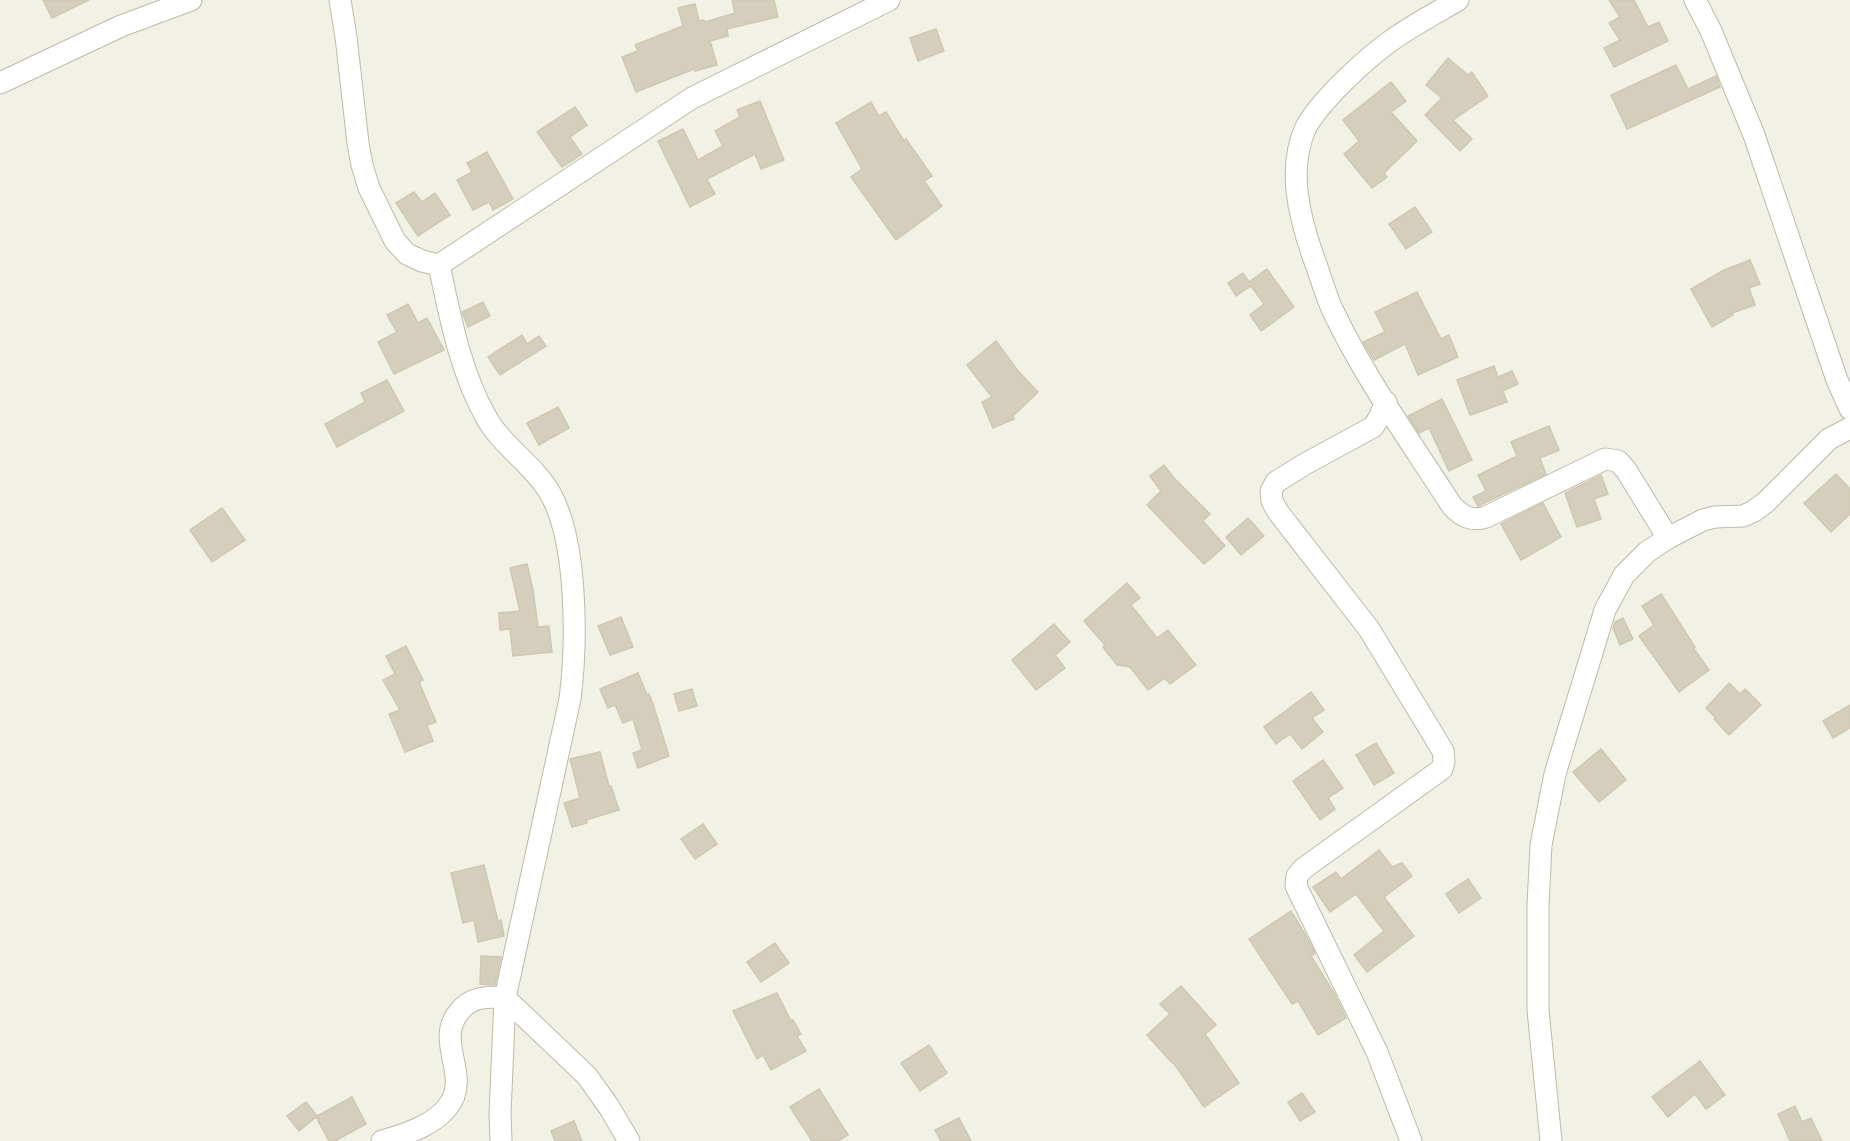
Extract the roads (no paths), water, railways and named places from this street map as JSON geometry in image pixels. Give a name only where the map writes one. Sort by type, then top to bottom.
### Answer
[{"type":"street","points":[[0,83],[121,26],[191,0]]},
{"type":"street","points":[[340,0],[358,143],[369,188],[395,241],[407,254],[439,265],[692,98],[889,0]]},
{"type":"street","points":[[1458,0],[1392,39],[1355,71],[1316,110],[1306,128],[1297,165],[1300,212],[1306,236],[1332,309],[1356,354],[1452,506],[1465,516],[1478,520],[1486,517],[1605,459],[1618,461],[1626,470],[1668,538]]},
{"type":"street","points":[[1695,0],[1711,31],[1754,135],[1837,380],[1850,409]]},
{"type":"street","points":[[439,265],[452,324],[469,382],[486,419],[537,474],[551,494],[560,517],[569,557],[574,624],[574,669],[570,699],[504,998],[501,1141]]},
{"type":"street","points":[[1386,402],[1372,427],[1276,482],[1271,491],[1272,501],[1278,512],[1369,629],[1443,751],[1442,769],[1304,868],[1297,876],[1296,886],[1377,1052],[1411,1141]]},
{"type":"street","points":[[1551,1141],[1538,1010],[1538,905],[1541,845],[1555,774],[1605,610],[1624,575],[1647,552],[1703,520],[1743,516],[1754,511],[1766,502],[1829,439],[1850,428]]},
{"type":"street","points":[[382,1141],[421,1128],[448,1106],[454,1096],[456,1083],[449,1040],[451,1026],[461,1008],[479,998],[489,996],[504,998],[586,1076],[609,1107],[629,1141]]}]
